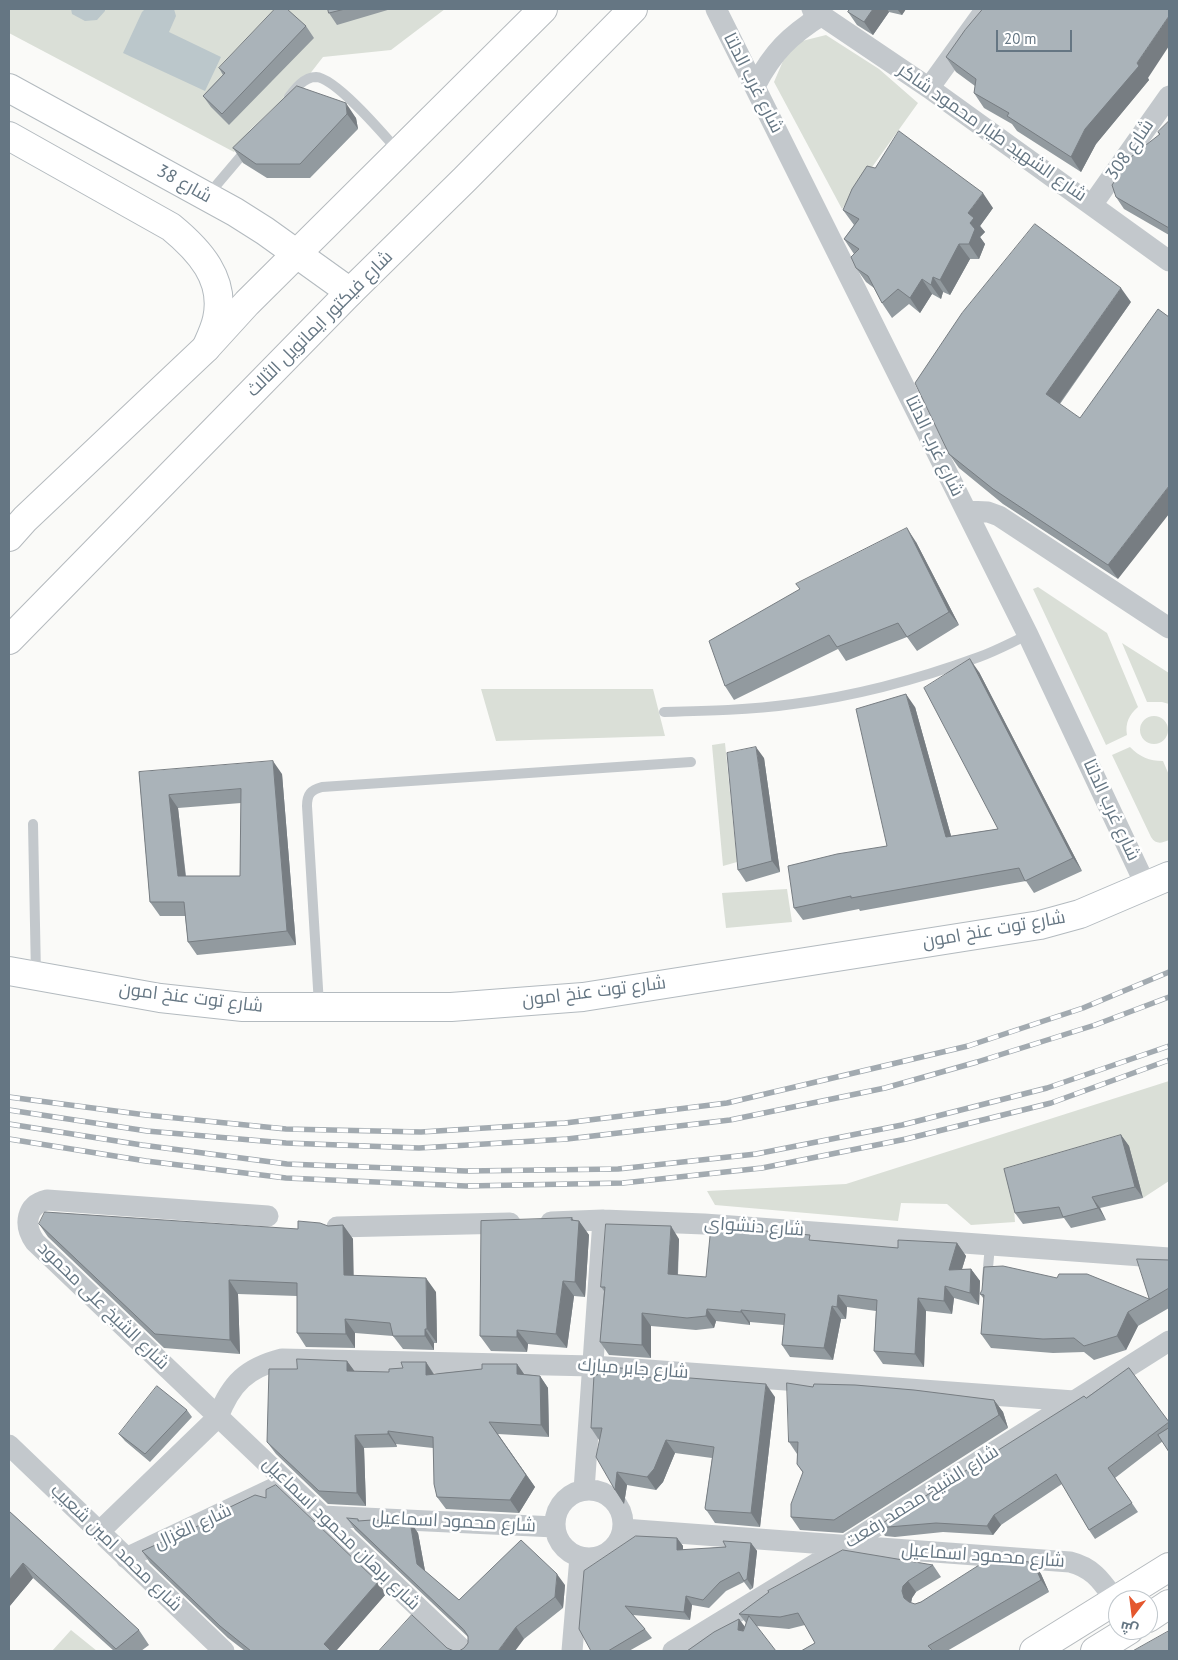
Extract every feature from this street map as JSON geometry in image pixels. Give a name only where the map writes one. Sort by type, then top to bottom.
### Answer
[{"type":"main road","points":[[9,537],[25,519],[206,348],[297,253],[543,9]]},
{"type":"main road","name":"شارع فيكتور ايمانويل الثالث","points":[[9,640],[350,292],[633,9]]},
{"type":"main road","name":"شارع 38","points":[[9,88],[208,196],[265,231],[350,292]]},
{"type":"main road","points":[[9,136],[171,227],[188,241],[202,257],[214,276],[218,291],[217,319],[206,348]]},
{"type":"main road","name":"شارع توت عنخ امون","points":[[9,971],[160,998],[234,1006],[319,1008],[450,1007],[583,997],[1040,925],[1080,914],[1158,881]]},
{"type":"main road","points":[[1133,1590],[1169,1567]]},
{"type":"main road","points":[[1158,1611],[1169,1604]]},
{"type":"main road","points":[[1034,1651],[1108,1606]]},
{"type":"main road","points":[[1095,1651],[1113,1640]]},
{"type":"street","name":"شارع غرب الدلتا","points":[[716,9],[1028,635],[1158,881]]},
{"type":"street","points":[[840,28],[853,9]]},
{"type":"street","points":[[930,88],[986,9]]},
{"type":"street","points":[[755,86],[776,52],[817,12]]},
{"type":"street","name":"شارع الشهيد طيار محمود شاكر","points":[[817,12],[930,88],[1169,261]]},
{"type":"street","name":"شارع 308","points":[[1092,205],[1169,96]]},
{"type":"street","points":[[967,511],[988,512],[998,516],[1169,628]]},
{"type":"street","name":"شارع الشيخ على محمود","points":[[218,1417],[35,1242],[28,1228],[28,1221],[34,1207],[39,1202],[47,1200],[268,1216]]},
{"type":"street","points":[[584,1490],[603,1220]]},
{"type":"street","name":"شارع دنشواى","points":[[337,1227],[603,1220],[704,1224],[1169,1258]]},
{"type":"street","name":"شارع الشيخ محمد رفعت","points":[[673,1651],[846,1546],[1169,1340]]},
{"type":"street","name":"شارع جابر مبارك","points":[[218,1417],[225,1399],[235,1384],[249,1372],[265,1363],[282,1359],[593,1366],[1074,1401]]},
{"type":"street","points":[[99,1532],[218,1417]]},
{"type":"street","name":"شارع برهان محمود اسماعيل","points":[[218,1417],[464,1651]]},
{"type":"street","name":"شارع محمد امين شعيب","points":[[9,1445],[224,1651]]},
{"type":"street","name":"شارع الغزال","points":[[126,1558],[286,1482]]},
{"type":"street","points":[[584,1490],[605,1493],[620,1508],[623,1518],[623,1529],[620,1538],[608,1553],[599,1557],[580,1557],[566,1549],[560,1542],[555,1526],[558,1510],[562,1503],[576,1492],[584,1490]]},
{"type":"street","name":"شارع محمود اسماعيل","points":[[322,1516],[555,1526]]},
{"type":"street","name":"شارع محمود اسماعيل","points":[[623,1529],[1060,1560],[1080,1564],[1097,1575],[1108,1590]]},
{"type":"street","points":[[972,1571],[996,1556]]},
{"type":"street","points":[[572,1651],[580,1557]]},
{"type":"lane","points":[[282,106],[300,83],[316,77],[332,83],[399,152]]},
{"type":"lane","points":[[208,196],[251,143]]},
{"type":"lane","points":[[664,712],[729,711],[793,704],[857,693],[920,677],[981,656],[1028,635]]},
{"type":"lane","points":[[319,1008],[307,806],[307,797],[313,789],[332,786],[691,762]]},
{"type":"lane","points":[[33,824],[36,976]]},
{"type":"lane","points":[[986,1294],[990,1245]]},
{"type":"shaded area","points":[[9,9],[445,9],[391,50],[323,57],[309,75],[250,130],[234,152],[9,33]]},
{"type":"shaded area","points":[[71,9],[105,9],[105,11],[97,20],[85,21],[72,14]]},
{"type":"shaded area","points":[[145,9],[174,9],[176,16],[169,32],[221,57],[205,91],[123,53]]},
{"type":"shaded area","points":[[826,35],[879,69],[918,103],[842,209],[774,82],[783,61],[798,42]]},
{"type":"shaded area","points":[[1038,587],[1107,633],[1138,707],[1128,719],[1127,735],[1106,745],[1033,589]]},
{"type":"shaded area","points":[[1122,643],[1169,673],[1169,704],[1147,702]]},
{"type":"shaded area","points":[[481,689],[653,689],[665,736],[496,741]]},
{"type":"shaded area","points":[[1154,716],[1164,720],[1168,730],[1164,740],[1154,744],[1144,740],[1140,730],[1144,720]]},
{"type":"shaded area","points":[[725,743],[737,862],[723,866],[712,745]]},
{"type":"shaded area","points":[[1130,747],[1145,758],[1163,761],[1169,775],[1169,840],[1157,842],[1153,840],[1112,755]]},
{"type":"shaded area","points":[[787,889],[792,922],[726,928],[722,893]]},
{"type":"shaded area","points":[[1169,1081],[1169,1181],[1143,1198],[1128,1146],[1012,1181],[1015,1222],[971,1225],[947,1204],[901,1203],[898,1221],[715,1205],[707,1191],[846,1184]]},
{"type":"shaded area","points":[[71,1630],[97,1651],[52,1651]]},
{"type":"building","points":[[275,9],[287,9],[306,26],[222,114],[203,96],[225,73],[219,68]]},
{"type":"building","points":[[328,9],[345,9],[329,13]]},
{"type":"building","points":[[850,9],[873,9],[864,22],[848,12]]},
{"type":"building","points":[[983,9],[1169,9],[1169,16],[1137,63],[1139,66],[1085,129],[1071,157],[1007,116],[1009,113],[974,93],[976,79],[946,57]]},
{"type":"building","points":[[297,86],[346,103],[347,114],[300,164],[256,164],[233,148]]},
{"type":"building","points":[[1169,121],[1169,228],[1116,197],[1112,185],[1132,156],[1160,134],[1158,132]]},
{"type":"building","points":[[899,131],[983,193],[968,213],[974,218],[970,223],[975,229],[969,244],[959,244],[940,280],[933,277],[931,285],[922,279],[910,298],[898,289],[882,303],[868,276],[856,268],[851,257],[859,249],[844,239],[859,219],[843,210],[852,189],[867,166],[875,168]]},
{"type":"building","points":[[1035,224],[1121,288],[1046,394],[1080,418],[1158,309],[1169,317],[1169,486],[1108,565],[993,489],[949,454],[915,383],[962,313]]},
{"type":"building","points":[[907,528],[949,612],[907,637],[898,623],[837,647],[829,635],[725,686],[709,641],[800,589],[796,584]]},
{"type":"building","points":[[970,659],[1073,858],[1025,881],[1019,868],[851,898],[851,896],[794,908],[788,866],[837,854],[887,846],[856,709],[906,694],[946,837],[998,829],[924,688]]},
{"type":"building","points":[[756,747],[772,861],[738,870],[727,753]]},
{"type":"building","points":[[273,761],[287,931],[188,942],[184,902],[150,902],[139,772]],"holes":[[[241,789],[240,876],[178,876],[169,795]]]},
{"type":"building","points":[[1121,1135],[1135,1187],[1092,1197],[1098,1208],[1063,1217],[1059,1207],[1015,1213],[1004,1169]]},
{"type":"building","points":[[45,1212],[298,1229],[298,1221],[320,1223],[328,1226],[343,1225],[344,1275],[426,1278],[427,1329],[425,1329],[425,1336],[393,1336],[390,1323],[345,1319],[346,1334],[297,1333],[297,1283],[229,1280],[230,1340],[155,1334],[39,1224]]},
{"type":"building","points":[[572,1218],[571,1220],[579,1221],[575,1282],[563,1281],[556,1334],[517,1330],[517,1337],[480,1336],[481,1221]]},
{"type":"building","points":[[606,1224],[671,1226],[668,1274],[706,1277],[711,1226],[810,1235],[809,1240],[898,1248],[898,1240],[957,1243],[949,1270],[971,1269],[970,1293],[945,1286],[944,1301],[918,1298],[915,1354],[874,1351],[877,1300],[838,1295],[837,1307],[832,1306],[824,1348],[782,1345],[785,1314],[707,1309],[706,1316],[687,1318],[642,1313],[642,1345],[600,1342],[605,1287],[601,1287]]},
{"type":"building","points":[[1137,1259],[1169,1260],[1169,1288],[1128,1312],[1117,1336],[1084,1346],[1074,1338],[1043,1339],[981,1334],[984,1295],[980,1294],[984,1267],[1003,1266],[1057,1278],[1059,1274],[1087,1274],[1149,1299]]},
{"type":"building","points":[[297,1359],[347,1361],[347,1371],[389,1372],[389,1369],[403,1368],[401,1362],[426,1362],[426,1375],[482,1369],[482,1364],[517,1364],[517,1374],[540,1376],[541,1425],[489,1422],[526,1475],[510,1500],[437,1497],[434,1484],[433,1437],[388,1431],[388,1434],[355,1435],[357,1493],[319,1491],[267,1442],[269,1369],[297,1369]]},
{"type":"building","points":[[598,1366],[643,1370],[643,1377],[690,1378],[766,1384],[751,1513],[706,1510],[714,1447],[666,1440],[654,1469],[647,1477],[617,1472],[615,1490],[596,1457],[602,1428],[591,1428],[594,1375],[597,1375]]},
{"type":"building","points":[[1129,1368],[1169,1422],[1108,1468],[1132,1503],[1089,1530],[1056,1474],[994,1515],[987,1526],[936,1523],[888,1527],[878,1526],[1084,1396],[1086,1398]]},
{"type":"building","points":[[787,1383],[813,1387],[814,1384],[855,1385],[994,1400],[999,1415],[834,1520],[791,1517],[791,1504],[803,1472],[797,1464],[798,1442],[789,1442]]},
{"type":"building","points":[[157,1386],[187,1410],[145,1454],[119,1434]]},
{"type":"building","points":[[1169,1428],[1169,1452],[1158,1435]]},
{"type":"building","points":[[276,1485],[378,1582],[324,1644],[331,1651],[251,1651],[220,1626],[142,1551],[229,1512],[226,1509],[255,1495],[266,1498],[266,1490]]},
{"type":"building","points":[[9,1511],[139,1630],[116,1649],[23,1563],[9,1580]]},
{"type":"building","points":[[347,1518],[358,1519],[358,1521],[410,1521],[417,1564],[459,1600],[521,1540],[557,1574],[555,1597],[516,1627],[498,1651],[459,1651],[468,1643],[468,1636],[464,1630]]},
{"type":"building","points":[[636,1536],[677,1538],[677,1550],[726,1547],[723,1541],[751,1543],[747,1579],[744,1581],[739,1572],[720,1582],[703,1600],[686,1596],[684,1612],[625,1606],[645,1629],[608,1651],[591,1651],[579,1629],[584,1571]]},
{"type":"building","points":[[843,1550],[933,1565],[903,1586],[904,1598],[915,1604],[987,1560],[1033,1562],[1041,1580],[928,1646],[933,1651],[801,1651],[815,1643],[798,1613],[780,1617],[739,1614],[768,1591]]},
{"type":"building","points":[[412,1615],[447,1648],[454,1651],[379,1651]]},
{"type":"building","points":[[749,1616],[776,1651],[687,1651],[714,1632],[739,1619],[738,1630],[743,1631]]},
{"type":"building","points":[[1169,1631],[1169,1651],[1133,1651],[1153,1640],[1158,1640],[1158,1637]]},
{"type":"railway","points":[[9,1097],[146,1115],[286,1129],[421,1132],[565,1123],[727,1103],[968,1046],[1083,1008],[1169,972]]},
{"type":"railway","points":[[9,1110],[147,1131],[286,1143],[419,1148],[567,1139],[730,1120],[885,1088],[977,1062],[1095,1025],[1169,997]]},
{"type":"railway","points":[[9,1124],[142,1145],[287,1164],[466,1171],[618,1169],[756,1154],[902,1125],[1047,1088],[1169,1046]]},
{"type":"railway","points":[[9,1139],[146,1161],[286,1178],[466,1186],[623,1183],[762,1168],[906,1139],[1051,1103],[1169,1060]]}]
